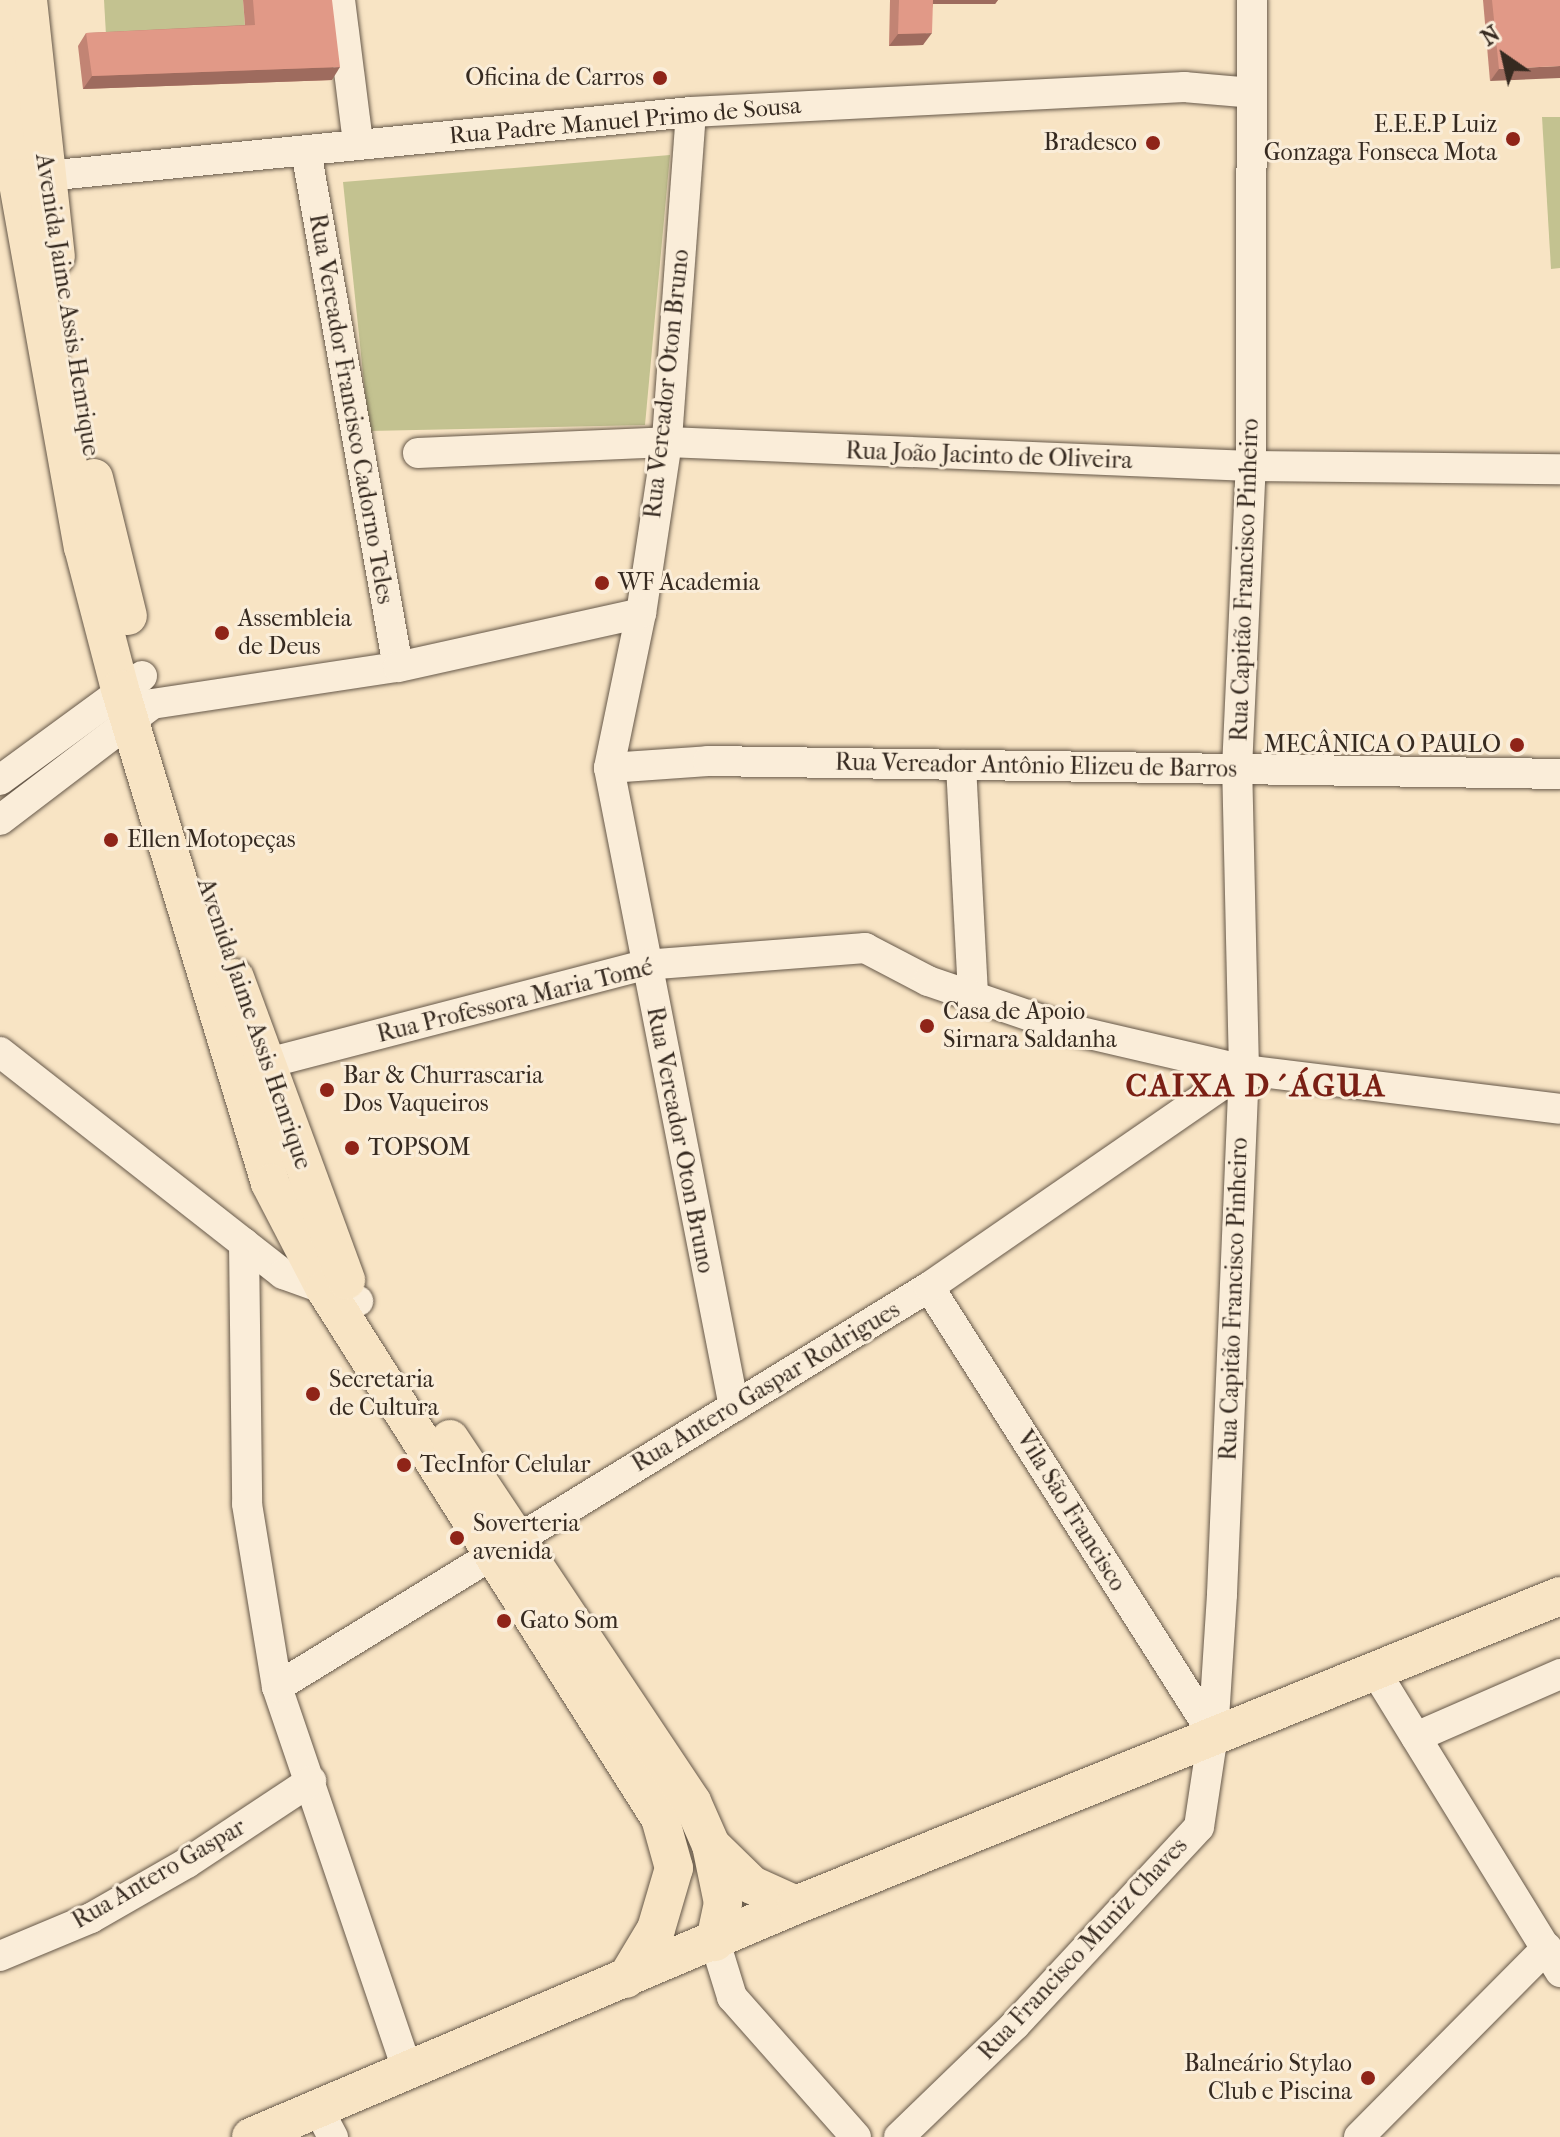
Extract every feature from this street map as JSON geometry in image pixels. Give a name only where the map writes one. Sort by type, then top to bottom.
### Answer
[{"type":"main road","points":[[1,0],[20,179]]},
{"type":"main road","name":"Avenida Jaime Assis Henrique","points":[[28,0],[20,179],[78,409],[136,699],[339,1268],[342,1295],[504,1546],[692,1802],[711,1845],[752,1885],[796,1905]]},
{"type":"main road","points":[[136,699],[270,1183],[342,1295]]},
{"type":"main road","points":[[504,1546],[660,1818],[674,1868],[715,1942]]},
{"type":"main road","points":[[251,2137],[325,2122],[407,2069],[715,1942],[796,1905],[1213,1734],[1377,1674],[1560,1596]]},
{"type":"main road","points":[[711,1845],[723,1903],[715,1942]]},
{"type":"main road","points":[[626,1979],[656,1929],[674,1868]]},
{"type":"street","points":[[340,0],[358,142]]},
{"type":"street","name":"Rua Capitão Francisco Pinheiro","points":[[1213,1734],[1244,1070],[1237,769],[1251,466],[1252,0]]},
{"type":"street","name":"Rua Padre Manuel Primo de Sousa","points":[[20,179],[306,151],[358,142],[691,112],[1184,87],[1252,93]]},
{"type":"street","name":"Rua Vereador Oton Bruno","points":[[691,112],[667,442],[641,613],[609,768],[644,965],[734,1407]]},
{"type":"street","name":"Rua Vereador Francisco Cadorno Teles","points":[[306,151],[398,667]]},
{"type":"street","name":"Rua João Jacinto de Oliveira","points":[[418,453],[667,442],[1251,466],[1560,469]]},
{"type":"street","points":[[0,780],[136,699],[398,667],[641,613]]},
{"type":"street","points":[[0,820],[136,699]]},
{"type":"street","name":"Rua Vereador Antônio Elizeu de Barros","points":[[609,768],[708,761],[1560,774]]},
{"type":"street","points":[[961,765],[973,997]]},
{"type":"street","name":"Rua Professora Maria Tomé","points":[[264,1064],[644,965],[865,948],[928,981],[1068,1029],[1244,1070],[1506,1106],[1560,1109]]},
{"type":"street","points":[[0,1052],[283,1274],[342,1295]]},
{"type":"street","name":"Rua Antero Gaspar Rodrigues","points":[[277,1687],[929,1287],[1244,1070]]},
{"type":"street","points":[[244,1243],[247,1504],[277,1687],[407,2069]]},
{"type":"street","name":"Vila São Francisco","points":[[929,1287],[1213,1734]]},
{"type":"street","points":[[1359,2137],[1553,1960],[1377,1674]]},
{"type":"street","points":[[1416,1737],[1560,1674]]},
{"type":"street","name":"Rua Francisco Muniz Chaves","points":[[899,2137],[1015,2025],[1199,1827],[1213,1734]]},
{"type":"street","name":"Rua Antero Gaspar","points":[[0,1956],[91,1918],[187,1863],[311,1781]]},
{"type":"street","points":[[715,1942],[732,1997],[856,2137]]},
{"type":"shaded area","points":[[104,0],[243,0],[245,26],[106,35]]},
{"type":"shaded area","points":[[1542,117],[1560,117],[1560,268],[1551,269]]},
{"type":"shaded area","points":[[670,155],[645,425],[369,431],[343,182]]},
{"type":"building","points":[[253,0],[332,0],[340,67],[92,76],[86,33],[255,25]]},
{"type":"building","points":[[899,0],[933,0],[932,33],[898,34]]},
{"type":"building","points":[[1492,0],[1560,0],[1560,66],[1499,69]]},
{"type":"place","name":"Oficina de Carros","points":[[660,78]]},
{"type":"place","name":"E.E.E.P Luiz Gonzaga Fonseca Mota","points":[[1513,139]]},
{"type":"place","name":"Bradesco","points":[[1153,143]]},
{"type":"place","name":"WF Academia","points":[[602,583]]},
{"type":"place","name":"Assembleia de Deus","points":[[222,633]]},
{"type":"place","name":"MECÂNICA O PAULO","points":[[1517,745]]},
{"type":"place","name":"Ellen Motopeças","points":[[111,840]]},
{"type":"place","name":"Casa de Apoio Sirnara Saldanha","points":[[927,1026]]},
{"type":"place","name":"Bar & Churrascaria Dos Vaqueiros","points":[[327,1090]]},
{"type":"place","name":"TOPSOM","points":[[352,1148]]},
{"type":"place","name":"Secretaria de Cultura","points":[[313,1394]]},
{"type":"place","name":"TecInfor Celular","points":[[404,1465]]},
{"type":"place","name":"Soverteria avenida","points":[[457,1538]]},
{"type":"place","name":"Gato Som","points":[[504,1621]]},
{"type":"place","name":"Balneário Stylao Club e Piscina","points":[[1368,2078]]},
{"type":"district","name":"CAIXA D´ÁGUA","points":[[1256,1086]]}]
